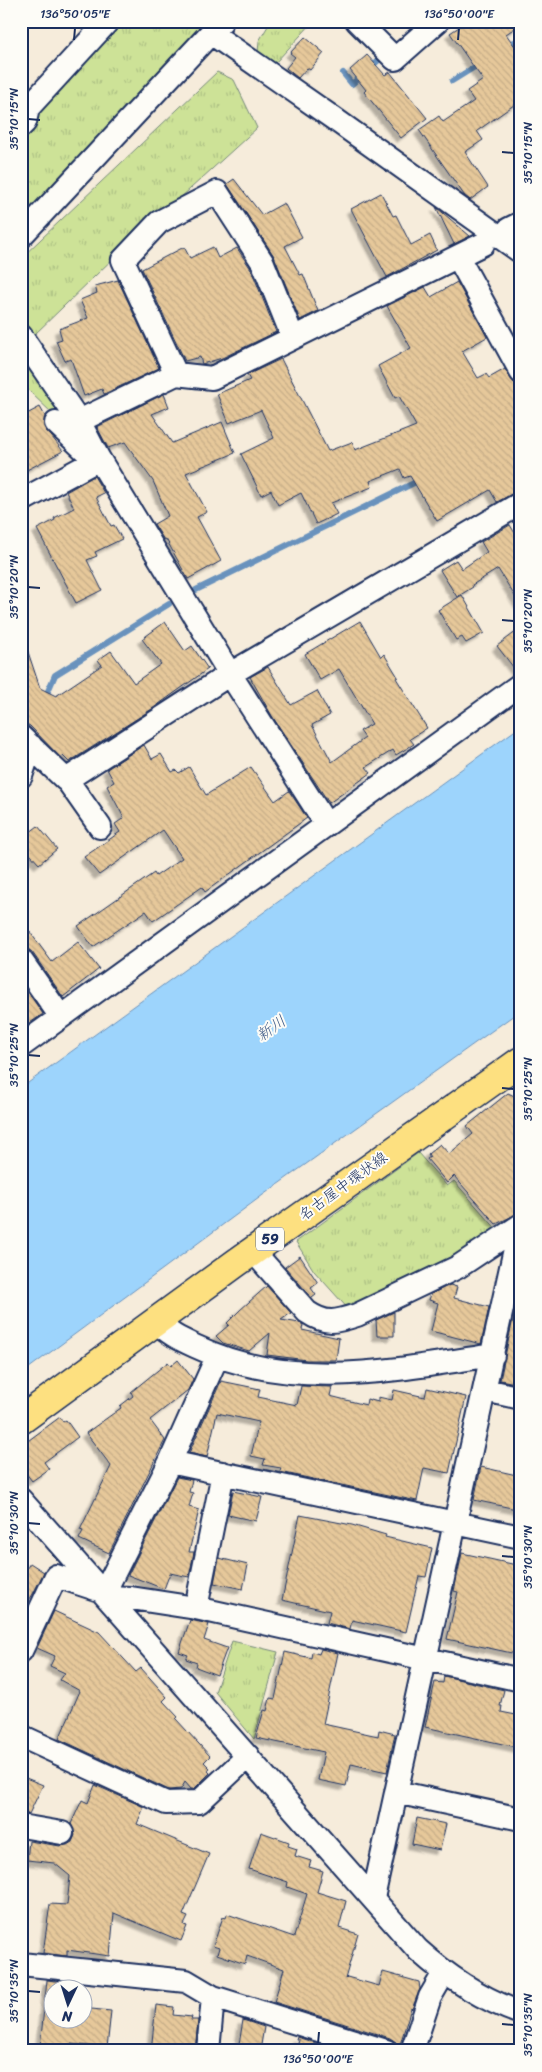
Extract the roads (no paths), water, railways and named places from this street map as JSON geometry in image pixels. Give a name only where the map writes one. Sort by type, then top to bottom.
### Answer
[{"type":"main road","name":"名古屋中環状線","points":[[21,1420],[253,1251],[515,1071]]},
{"type":"street","points":[[21,126],[25,122],[28,108],[108,21]]},
{"type":"street","points":[[356,21],[395,59],[438,21]]},
{"type":"street","points":[[21,236],[216,27],[334,118],[516,237]]},
{"type":"street","points":[[176,374],[123,260],[159,222],[217,192],[263,263],[294,338]]},
{"type":"street","points":[[78,421],[176,374],[212,378],[483,244]]},
{"type":"street","points":[[458,257],[521,372]]},
{"type":"street","points":[[21,336],[78,421],[97,460],[326,824]]},
{"type":"street","points":[[56,423],[97,460]]},
{"type":"street","points":[[21,501],[97,460]]},
{"type":"street","points":[[67,780],[230,674],[521,503]]},
{"type":"street","points":[[21,1046],[521,684]]},
{"type":"street","points":[[26,742],[67,780],[100,827]]},
{"type":"street","points":[[21,776],[26,742]]},
{"type":"street","points":[[21,960],[62,1017]]},
{"type":"street","points":[[253,1251],[307,1312],[318,1320],[341,1320],[357,1315],[458,1267],[520,1226]]},
{"type":"street","points":[[373,1898],[455,1523],[517,1259],[520,1226]]},
{"type":"street","points":[[156,1321],[168,1333],[217,1357],[286,1372],[335,1375],[395,1370],[493,1355]]},
{"type":"street","points":[[105,1593],[170,1462],[217,1357]]},
{"type":"street","points":[[485,1390],[521,1398]]},
{"type":"street","points":[[170,1462],[521,1537]]},
{"type":"street","points":[[196,1608],[223,1473]]},
{"type":"street","points":[[21,1500],[418,1950],[444,1973],[499,2005],[521,2013]]},
{"type":"street","points":[[22,1650],[56,1576],[105,1593],[196,1608],[521,1680]]},
{"type":"street","points":[[21,1736],[166,1803],[198,1802],[248,1756]]},
{"type":"street","points":[[396,1792],[521,1819]]},
{"type":"street","points":[[21,1826],[62,1833]]},
{"type":"street","points":[[21,1964],[186,1981],[213,1997],[386,2051]]},
{"type":"street","points":[[412,2051],[430,1998],[444,1973]]},
{"type":"street","points":[[208,2051],[213,1997]]},
{"type":"water","name":"新川","points":[[521,726],[521,1010],[263,1195],[21,1374],[21,1088]]},
{"type":"waterway","points":[[506,47],[521,38]]},
{"type":"waterway","points":[[343,73],[352,84],[382,57]]},
{"type":"waterway","points":[[452,81],[481,63]]},
{"type":"waterway","points":[[196,590],[422,479]]},
{"type":"waterway","points":[[45,698],[55,675],[169,604]]}]
